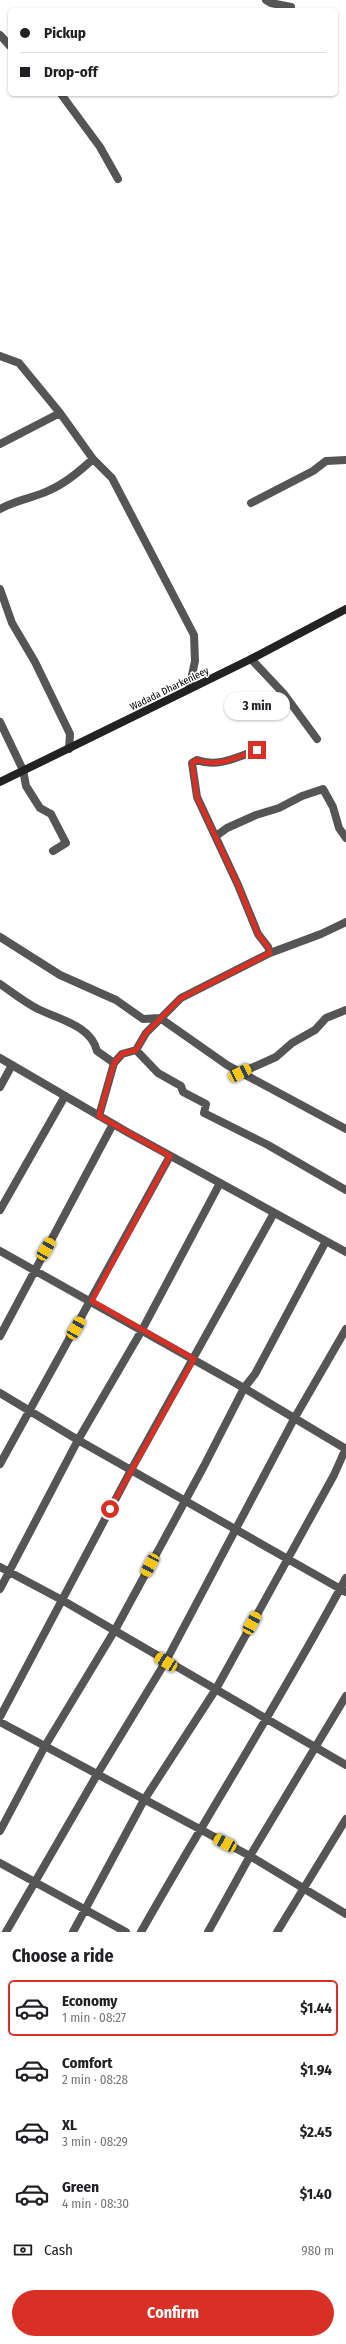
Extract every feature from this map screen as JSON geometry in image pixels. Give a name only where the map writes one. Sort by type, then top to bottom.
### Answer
[{"type":"main road","name":"Wadada Dharkenleey","points":[[0,782],[251,659],[346,609]]},
{"type":"street","points":[[266,0],[291,7]]},
{"type":"street","points":[[0,35],[8,44]]},
{"type":"street","points":[[62,96],[100,147],[118,179]]},
{"type":"street","points":[[0,356],[19,363],[60,412],[93,459],[112,478],[194,635],[196,661],[189,689]]},
{"type":"street","points":[[0,444],[60,412]]},
{"type":"street","points":[[0,509],[16,500],[50,491],[77,474],[93,459]]},
{"type":"street","points":[[251,503],[313,471],[326,461],[346,460]]},
{"type":"street","points":[[0,589],[12,623],[35,662],[70,734],[70,749]]},
{"type":"street","points":[[251,659],[284,694],[317,739]]},
{"type":"street","points":[[0,722],[23,770],[26,786],[40,808],[51,814],[66,843],[53,850]]},
{"type":"street","points":[[257,750],[225,761],[206,764],[197,760],[192,763],[197,797],[238,885],[258,934],[268,947],[270,953]]},
{"type":"street","points":[[216,836],[227,828],[256,815],[279,808],[302,796],[323,789],[333,806],[339,828],[346,838]]},
{"type":"street","points":[[99,1116],[114,1063],[122,1054],[136,1050],[146,1033],[181,998],[270,953],[321,934],[346,922]]},
{"type":"street","points":[[0,936],[60,975],[116,1000],[143,1019],[160,1018],[240,1073],[345,1127]]},
{"type":"street","points":[[0,984],[20,998],[82,1030],[95,1042],[97,1051],[114,1063]]},
{"type":"street","points":[[240,1073],[276,1057],[292,1043],[315,1030],[326,1018],[346,1010]]},
{"type":"street","points":[[136,1050],[158,1073],[182,1086],[183,1092],[206,1104],[204,1113],[268,1145],[346,1190]]},
{"type":"street","points":[[0,1058],[170,1156],[346,1252]]},
{"type":"street","points":[[0,1087],[12,1065]]},
{"type":"street","points":[[0,1210],[65,1096]]},
{"type":"street","points":[[0,1336],[113,1124]]},
{"type":"street","points":[[0,1464],[29,1410],[92,1301],[170,1156]]},
{"type":"street","points":[[0,1589],[78,1440],[142,1330],[220,1183]]},
{"type":"street","points":[[0,1717],[131,1470],[194,1359],[249,1255],[274,1213]]},
{"type":"street","points":[[0,1831],[45,1746],[115,1630],[244,1388],[255,1374],[326,1241]]},
{"type":"street","points":[[0,1251],[194,1359],[294,1419],[346,1448],[216,1689],[144,1800],[73,1932]]},
{"type":"street","points":[[6,1932],[98,1773],[166,1662],[294,1419],[346,1329]]},
{"type":"street","points":[[0,1394],[78,1440],[237,1528],[343,1590]]},
{"type":"street","points":[[0,1567],[115,1630],[166,1662],[346,1764]]},
{"type":"street","points":[[141,1932],[199,1830],[268,1719],[343,1590],[346,1578]]},
{"type":"street","points":[[208,1932],[250,1856],[346,1696]]},
{"type":"street","points":[[0,1722],[98,1773],[144,1800],[250,1856],[346,1914]]},
{"type":"street","points":[[277,1932],[346,1819]]},
{"type":"street","points":[[0,1863],[34,1883],[126,1932]]},
{"type":"route","points":[[110,1509],[194,1359],[92,1301],[170,1156],[99,1116],[113,1071],[114,1063],[122,1054],[136,1050],[146,1033],[166,1011],[181,998],[270,953],[268,947],[258,934],[238,885],[197,797],[192,763],[197,760],[206,764],[225,761],[257,750]]}]
